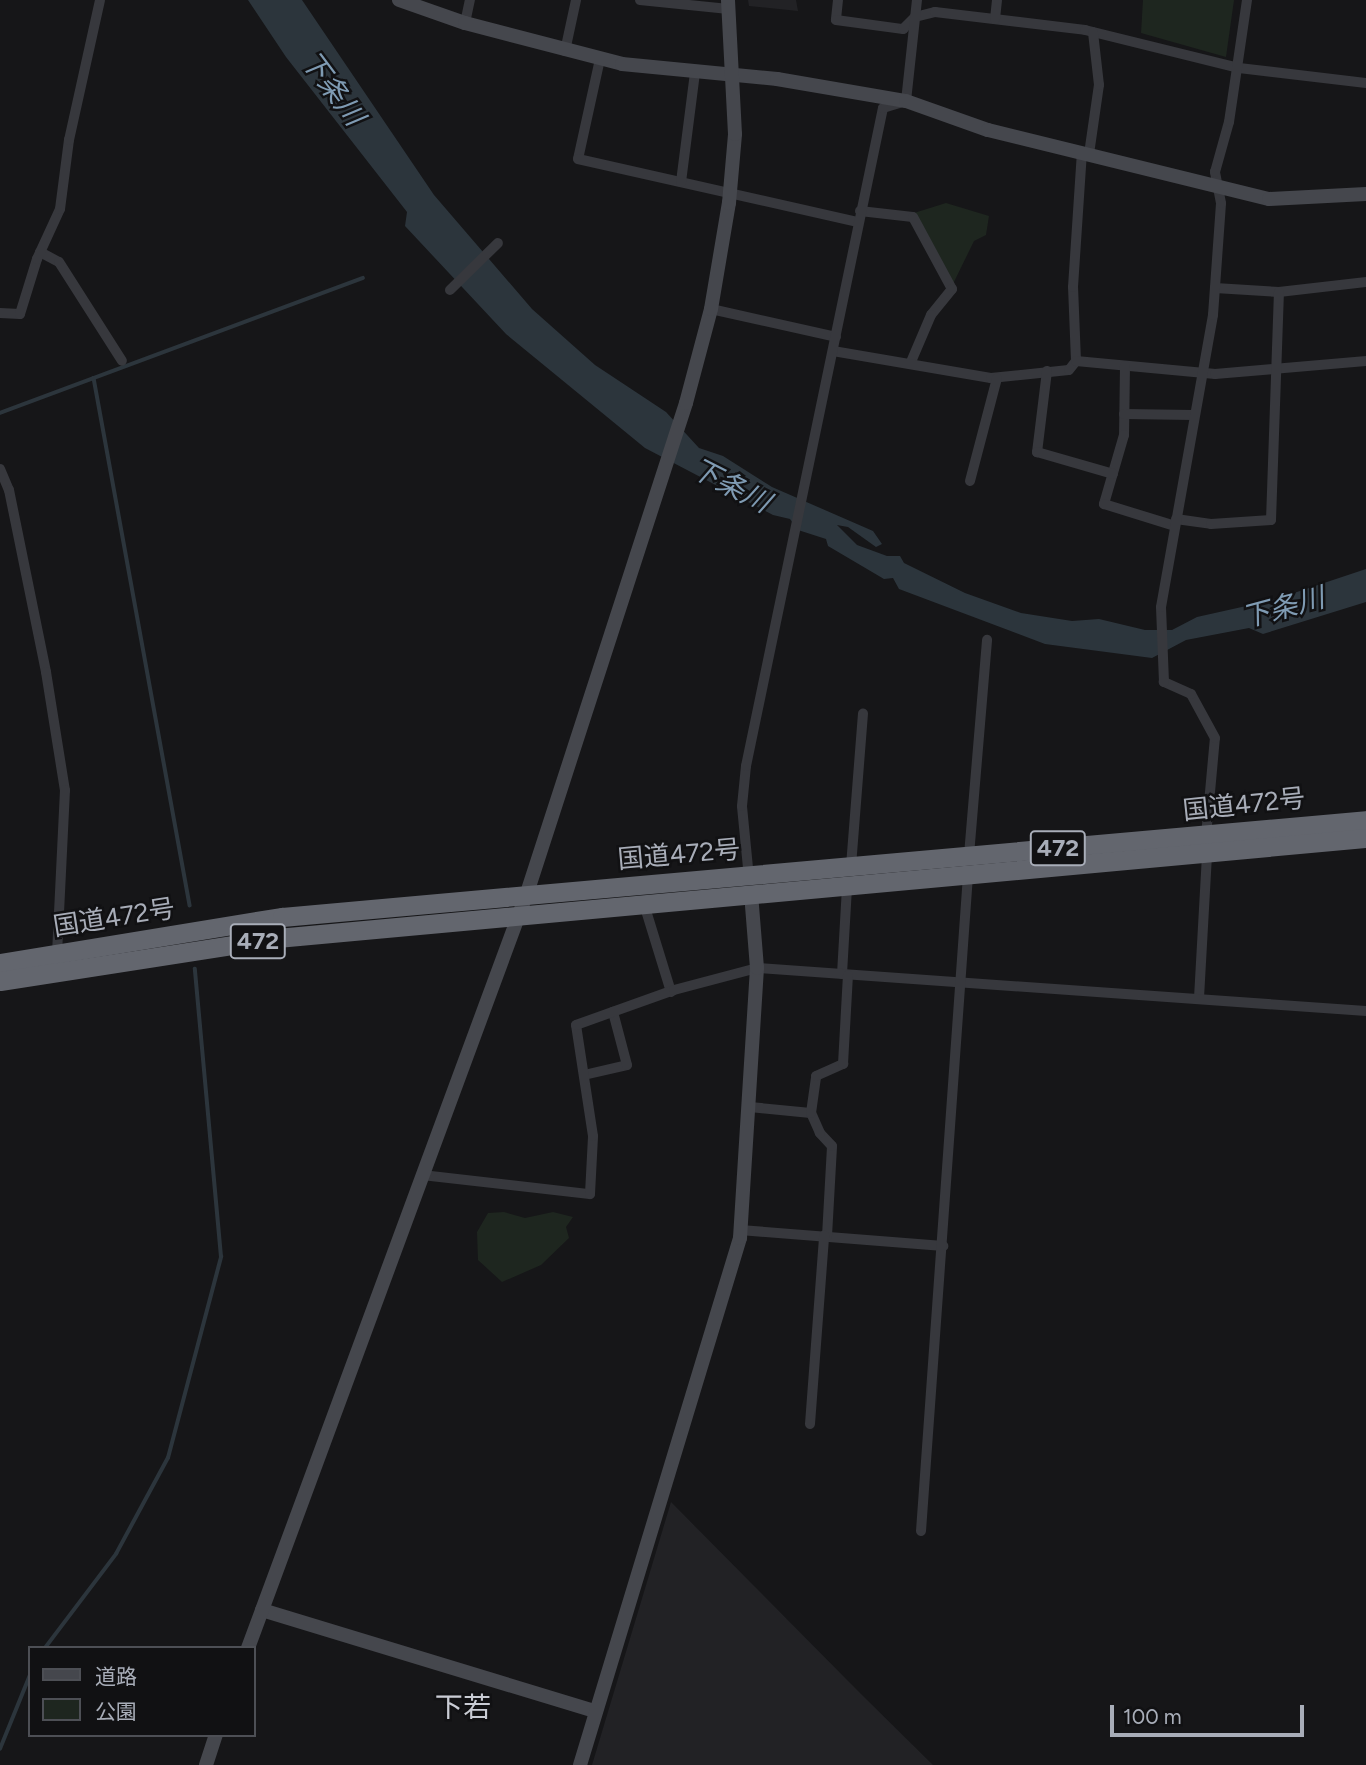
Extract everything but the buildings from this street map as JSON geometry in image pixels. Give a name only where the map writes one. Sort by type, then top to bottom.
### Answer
[{"type":"highway","name":"国道472号","points":[[0,963],[282,918],[527,893],[750,885],[847,886],[968,875],[1366,820]]},
{"type":"highway","name":"国道472号","points":[[0,981],[278,938],[644,904],[851,866],[969,855],[1366,838]]},
{"type":"street","points":[[0,313],[20,314],[40,252],[61,209],[69,139],[100,0]]},
{"type":"street","points":[[399,0],[465,23],[600,59],[695,74],[733,75],[906,101],[988,130],[1280,201],[1366,194]]},
{"type":"street","points":[[465,23],[470,0]]},
{"type":"street","points":[[565,51],[576,0]]},
{"type":"street","points":[[249,1646],[527,893],[685,403],[711,309],[730,193],[733,75],[729,5],[639,0]]},
{"type":"street","points":[[838,0],[836,20],[903,29],[915,17],[934,12],[995,19],[1093,32],[1239,68],[1366,83]]},
{"type":"street","points":[[906,101],[917,0]]},
{"type":"street","points":[[995,19],[998,0]]},
{"type":"street","points":[[1199,998],[1206,844],[1215,738],[1191,694],[1164,682],[1161,607],[1193,415],[1204,373],[1215,288],[1220,203],[1215,172],[1239,68],[1247,0]]},
{"type":"street","points":[[833,351],[997,378],[1069,370],[1076,361],[1073,287],[1086,153],[1098,85],[1093,32]]},
{"type":"street","points":[[600,59],[578,159],[730,193],[859,216],[913,217],[952,289],[931,315],[911,362]]},
{"type":"street","points":[[681,182],[695,74]]},
{"type":"street","points":[[580,1765],[740,1230],[757,968],[742,806],[746,766],[883,108],[906,101]]},
{"type":"street","points":[[450,290],[496,244]]},
{"type":"street","points":[[40,252],[59,262],[122,361]]},
{"type":"street","points":[[1215,288],[1279,292],[1366,282]]},
{"type":"street","points":[[1125,366],[1124,435],[1104,504],[1175,523],[1211,524],[1271,520],[1279,371],[1279,292]]},
{"type":"street","points":[[711,309],[836,337]]},
{"type":"street","points":[[1076,361],[1204,373],[1279,371],[1366,361]]},
{"type":"street","points":[[1048,371],[1037,452],[1113,474]]},
{"type":"street","points":[[970,481],[997,378]]},
{"type":"street","points":[[1124,414],[1193,415]]},
{"type":"street","points":[[0,469],[9,490],[46,672],[65,790],[57,954]]},
{"type":"street","points":[[969,855],[986,640]]},
{"type":"street","points":[[851,866],[863,713]]},
{"type":"street","points":[[921,1531],[963,983],[968,875]]},
{"type":"street","points":[[810,1424],[832,1146],[820,1133],[811,1112],[816,1076],[843,1064],[847,886]]},
{"type":"street","points":[[644,904],[671,992]]},
{"type":"street","points":[[422,1175],[590,1194],[593,1136],[576,1025],[671,992],[757,968],[1366,1011]]},
{"type":"street","points":[[584,1074],[627,1065],[613,1012]]},
{"type":"street","points":[[750,1108],[811,1112]]},
{"type":"street","points":[[740,1230],[943,1246]]},
{"type":"street","points":[[262,1610],[594,1711]]},
{"type":"street","points":[[206,1765],[215,1737]]},
{"type":"shaded area","points":[[748,0],[796,0],[798,11],[749,6]]},
{"type":"shaded area","points":[[671,1502],[860,1693],[933,1765],[592,1765]]},
{"type":"green space","points":[[1143,0],[1234,0],[1226,57],[1141,33]]},
{"type":"green space","points":[[946,203],[989,216],[986,235],[974,241],[953,284],[914,213]]},
{"type":"green space","points":[[504,1212],[525,1218],[553,1212],[573,1217],[566,1227],[569,1238],[541,1265],[502,1282],[478,1260],[477,1232],[488,1213]]},
{"type":"water","name":"下条川","points":[[248,0],[302,0],[434,195],[532,309],[595,365],[666,412],[699,448],[723,456],[772,487],[873,531],[882,544],[876,547],[848,527],[837,525],[857,545],[887,556],[900,556],[904,563],[965,593],[1021,613],[1072,621],[1099,619],[1145,630],[1172,630],[1197,617],[1273,600],[1366,569],[1366,602],[1263,634],[1249,628],[1186,640],[1152,658],[1045,644],[899,589],[893,578],[884,579],[828,546],[826,539],[798,530],[790,519],[773,515],[645,448],[506,334],[405,226],[407,212],[286,57]]},
{"type":"waterway","points":[[0,413],[363,278]]},
{"type":"waterway","points":[[94,378],[190,905]]},
{"type":"waterway","points":[[47,1646],[116,1554],[168,1458],[221,1257],[195,969]]},
{"type":"waterway","points":[[0,1749],[28,1680]]},
{"type":"district","name":"下若","points":[[463,1707]]}]
